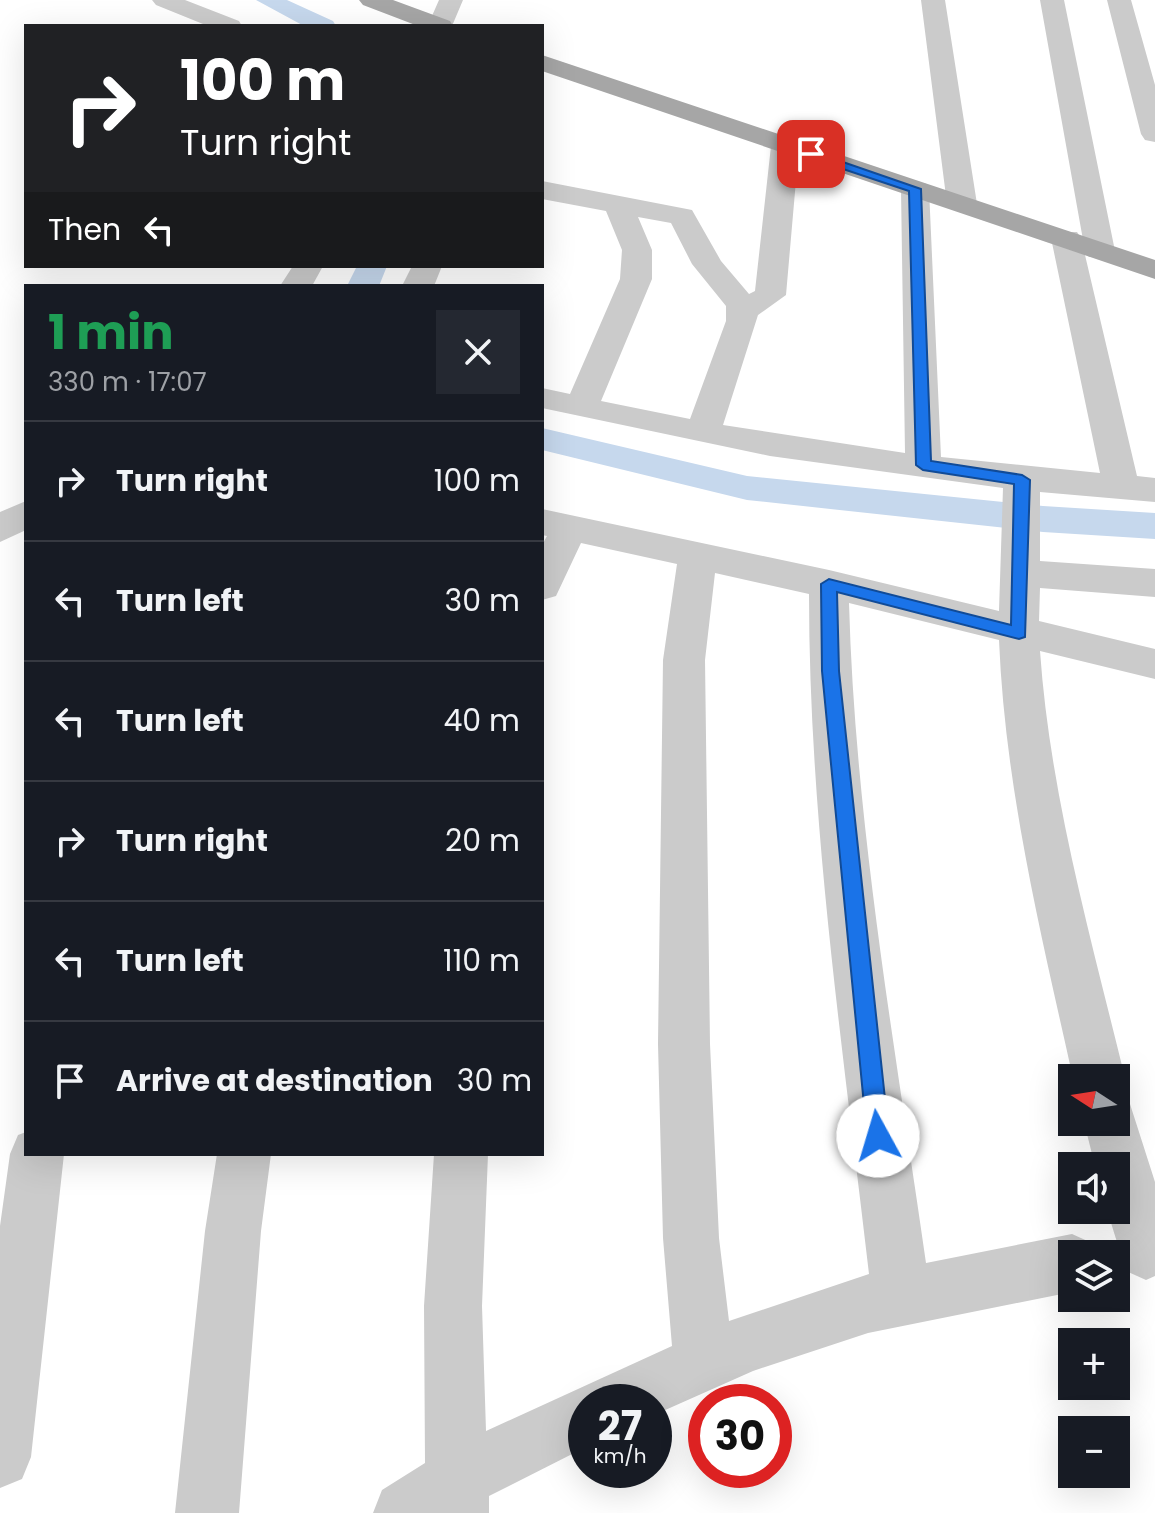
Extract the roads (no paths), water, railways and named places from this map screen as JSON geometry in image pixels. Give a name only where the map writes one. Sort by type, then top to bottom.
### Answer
[{"type":"main road","points":[[371,0],[435,24]]},
{"type":"main road","points":[[544,64],[1155,270]]},
{"type":"street","points":[[164,0],[225,24]]},
{"type":"street","points":[[441,24],[451,0]]},
{"type":"street","points":[[933,0],[962,204]]},
{"type":"street","points":[[1052,0],[1100,251]]},
{"type":"street","points":[[1119,0],[1155,134]]},
{"type":"street","points":[[703,433],[745,309],[770,295],[785,146]]},
{"type":"street","points":[[915,189],[923,465]]},
{"type":"street","points":[[544,190],[682,216],[707,264],[745,309]]},
{"type":"street","points":[[581,407],[636,279],[637,250],[617,202]]},
{"type":"street","points":[[544,398],[703,433],[923,465],[1022,491],[1138,489],[1066,238]]},
{"type":"street","points":[[1022,491],[1019,633],[1023,711],[1064,927],[1096,1064]]},
{"type":"street","points":[[0,529],[24,514]]},
{"type":"street","points":[[544,577],[555,526],[829,584],[1155,664]]},
{"type":"street","points":[[697,557],[684,660],[684,1044],[691,1238],[703,1363]]},
{"type":"street","points":[[1022,569],[1155,583]]},
{"type":"street","points":[[829,584],[830,671],[855,930],[878,1136],[901,1296]]},
{"type":"street","points":[[1114,1136],[1139,1252]]},
{"type":"street","points":[[0,1457],[37,1156]]},
{"type":"street","points":[[207,1513],[231,1246],[244,1156]]},
{"type":"street","points":[[458,1496],[453,1306],[461,1156]]},
{"type":"street","points":[[655,1384],[748,1343],[901,1296],[1058,1266]]},
{"type":"street","points":[[405,1513],[458,1496],[568,1426]]},
{"type":"waterway","points":[[268,0],[320,24]]},
{"type":"waterway","points":[[364,284],[371,268]]},
{"type":"waterway","points":[[544,439],[747,488],[1043,519],[1155,526]]}]
